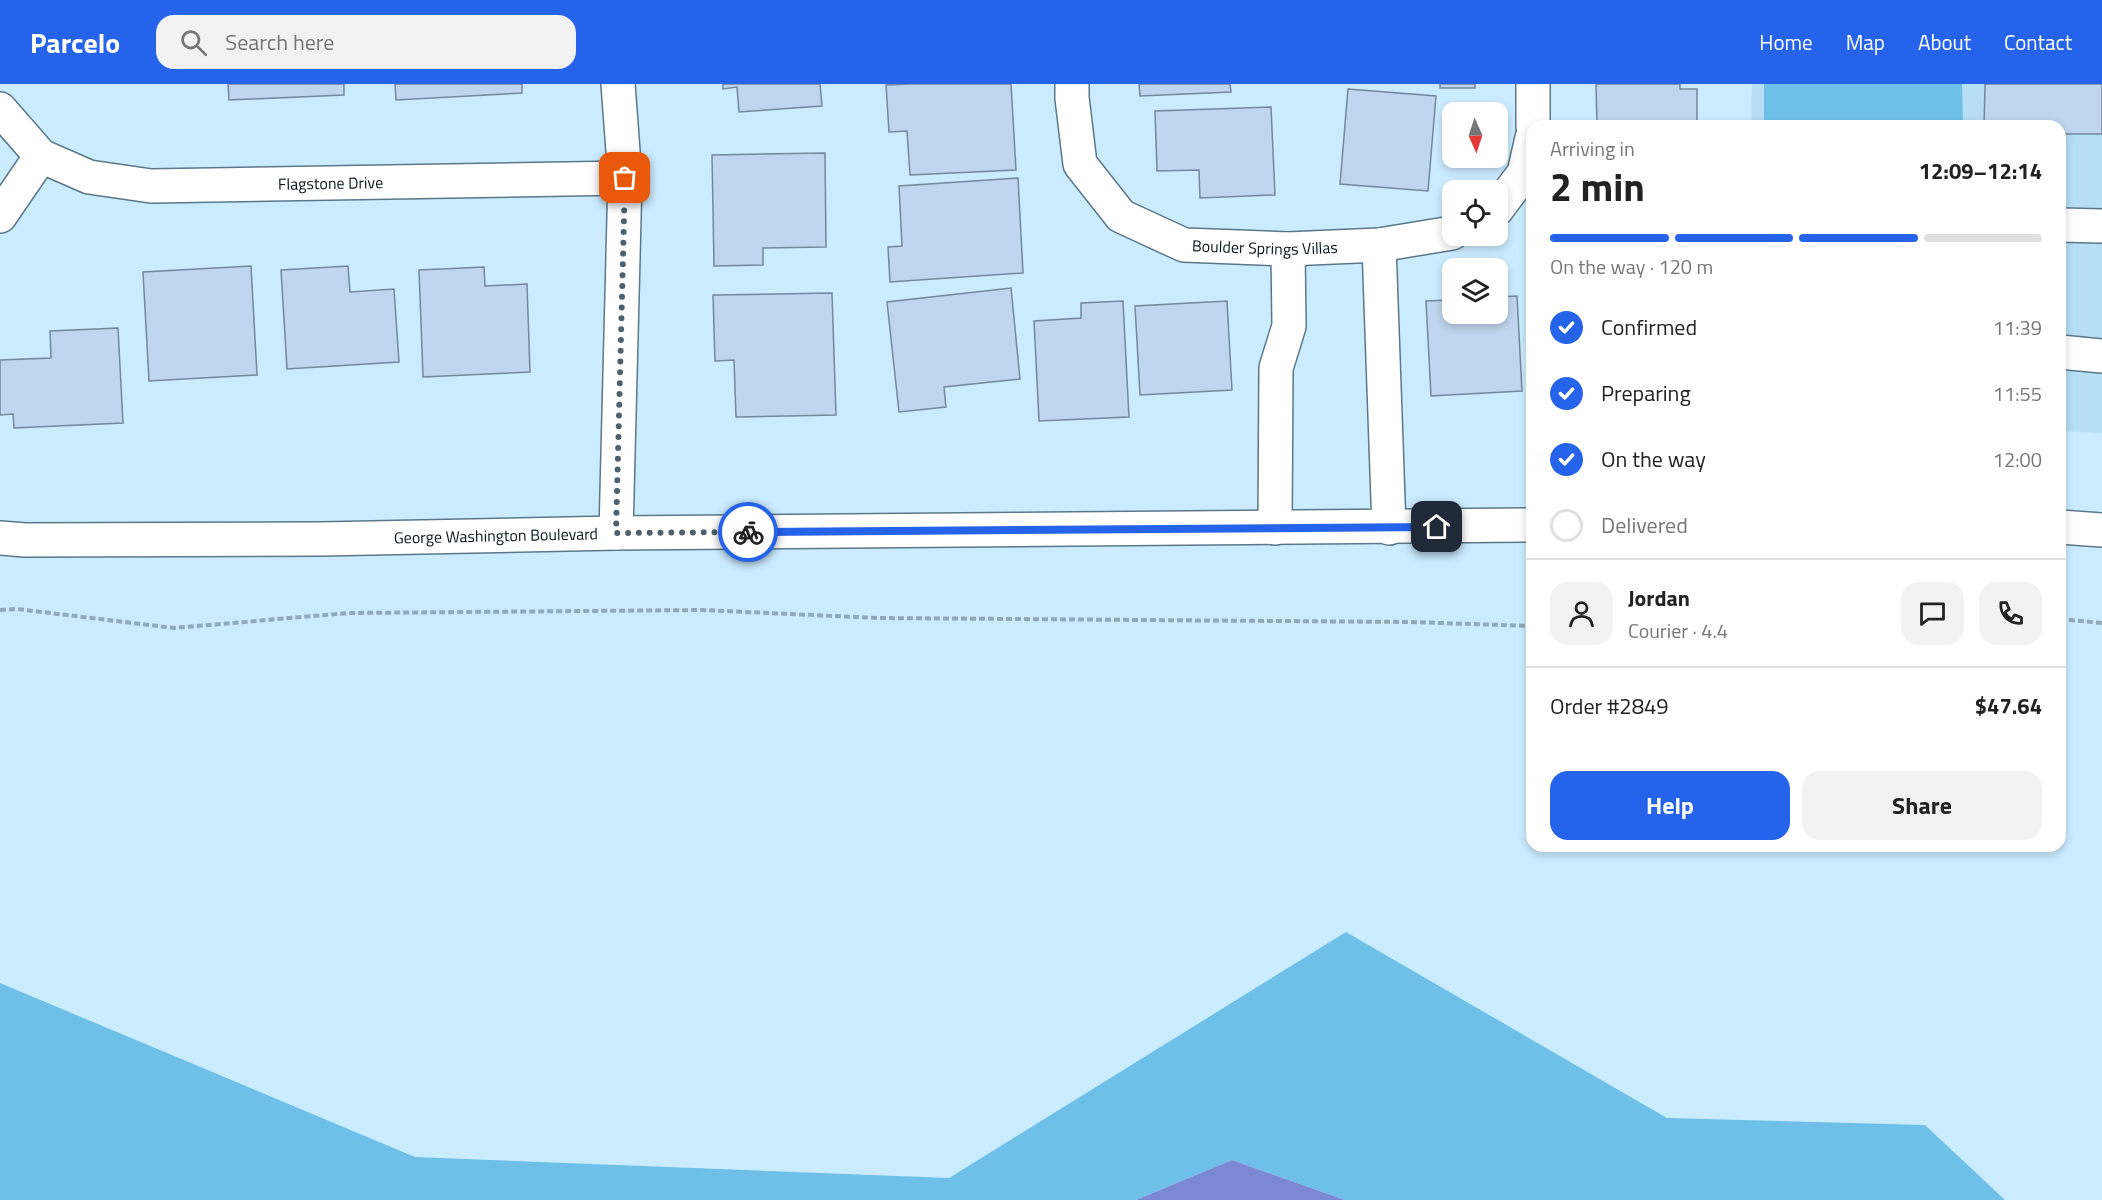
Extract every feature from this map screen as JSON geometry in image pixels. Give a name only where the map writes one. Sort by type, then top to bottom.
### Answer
[{"type":"street","points":[[616,533],[625,178],[618,84]]},
{"type":"street","name":"Boulder Springs Villas","points":[[1072,84],[1080,164],[1121,216],[1184,245],[1288,249],[1379,245],[1442,235]]},
{"type":"street","points":[[1533,84],[1533,120]]},
{"type":"street","name":"Flagstone Drive","points":[[0,109],[41,156],[89,177],[151,186],[625,178]]},
{"type":"street","points":[[0,216],[41,156]]},
{"type":"street","points":[[1508,194],[1524,173],[1526,164]]},
{"type":"street","points":[[2066,225],[2102,226]]},
{"type":"street","points":[[1379,245],[1389,528]]},
{"type":"street","points":[[1275,528],[1276,368],[1289,326],[1288,249]]},
{"type":"street","points":[[2066,353],[2102,356]]},
{"type":"street","name":"George Washington Boulevard","points":[[0,538],[25,540],[321,539],[616,533],[1526,525]]},
{"type":"street","points":[[2066,527],[2102,530]]},
{"type":"path","points":[[0,610],[17,609],[174,628],[348,613],[703,610],[878,618],[1400,621],[1526,626]]},
{"type":"path","points":[[2066,620],[2102,623]]},
{"type":"shaded area","points":[[1752,84],[2102,84],[2102,433],[2066,431],[2066,120],[1751,120]]},
{"type":"shaded area","points":[[1764,84],[1962,84],[1963,120],[1764,120]]},
{"type":"shaded area","points":[[1346,932],[1667,1118],[1925,1125],[2005,1200],[1345,1200],[1232,1160],[1136,1200],[0,1200],[0,983],[415,1157],[949,1178]]},
{"type":"shaded area","points":[[1232,1160],[1345,1200],[1136,1200]]},
{"type":"building","points":[[228,84],[344,84],[344,95],[229,100]]},
{"type":"building","points":[[395,84],[522,84],[522,93],[396,100]]},
{"type":"building","points":[[723,84],[820,84],[822,106],[739,112],[737,87],[723,89]]},
{"type":"building","points":[[1011,84],[1016,170],[910,175],[907,131],[889,132],[886,85]]},
{"type":"building","points":[[1139,84],[1230,84],[1231,92],[1140,96]]},
{"type":"building","points":[[1440,84],[1475,84],[1475,88],[1440,88]]},
{"type":"building","points":[[1596,84],[1680,84],[1680,89],[1697,89],[1697,120],[1597,120]]},
{"type":"building","points":[[1985,84],[2102,84],[2102,134],[2066,134],[2066,120],[1984,120]]},
{"type":"building","points":[[1348,89],[1436,96],[1428,191],[1340,184]]},
{"type":"building","points":[[1271,107],[1275,195],[1200,198],[1199,170],[1157,171],[1155,111]]},
{"type":"building","points":[[825,153],[826,247],[763,248],[763,265],[714,266],[712,155]]},
{"type":"building","points":[[1018,178],[1023,273],[890,282],[888,247],[902,246],[899,186]]},
{"type":"building","points":[[251,266],[257,375],[149,381],[143,272]]},
{"type":"building","points":[[348,266],[350,292],[394,289],[399,362],[287,369],[281,270]]},
{"type":"building","points":[[484,267],[485,286],[527,284],[530,372],[423,377],[419,270]]},
{"type":"building","points":[[1011,288],[1020,379],[944,387],[946,407],[899,412],[887,302]]},
{"type":"building","points":[[832,293],[836,415],[736,417],[734,360],[715,361],[713,295]]},
{"type":"building","points":[[1508,296],[1517,296],[1522,391],[1431,396],[1426,301],[1442,300],[1442,324],[1508,324]]},
{"type":"building","points":[[1123,301],[1129,417],[1039,421],[1034,321],[1081,318],[1081,303]]},
{"type":"building","points":[[1227,301],[1232,390],[1140,395],[1135,306]]},
{"type":"building","points":[[118,328],[123,423],[14,428],[13,414],[0,415],[0,360],[51,358],[50,331]]},
{"type":"way so far","points":[[625,178],[616,533],[748,532]]},
{"type":"route","points":[[748,532],[1437,527]]}]
